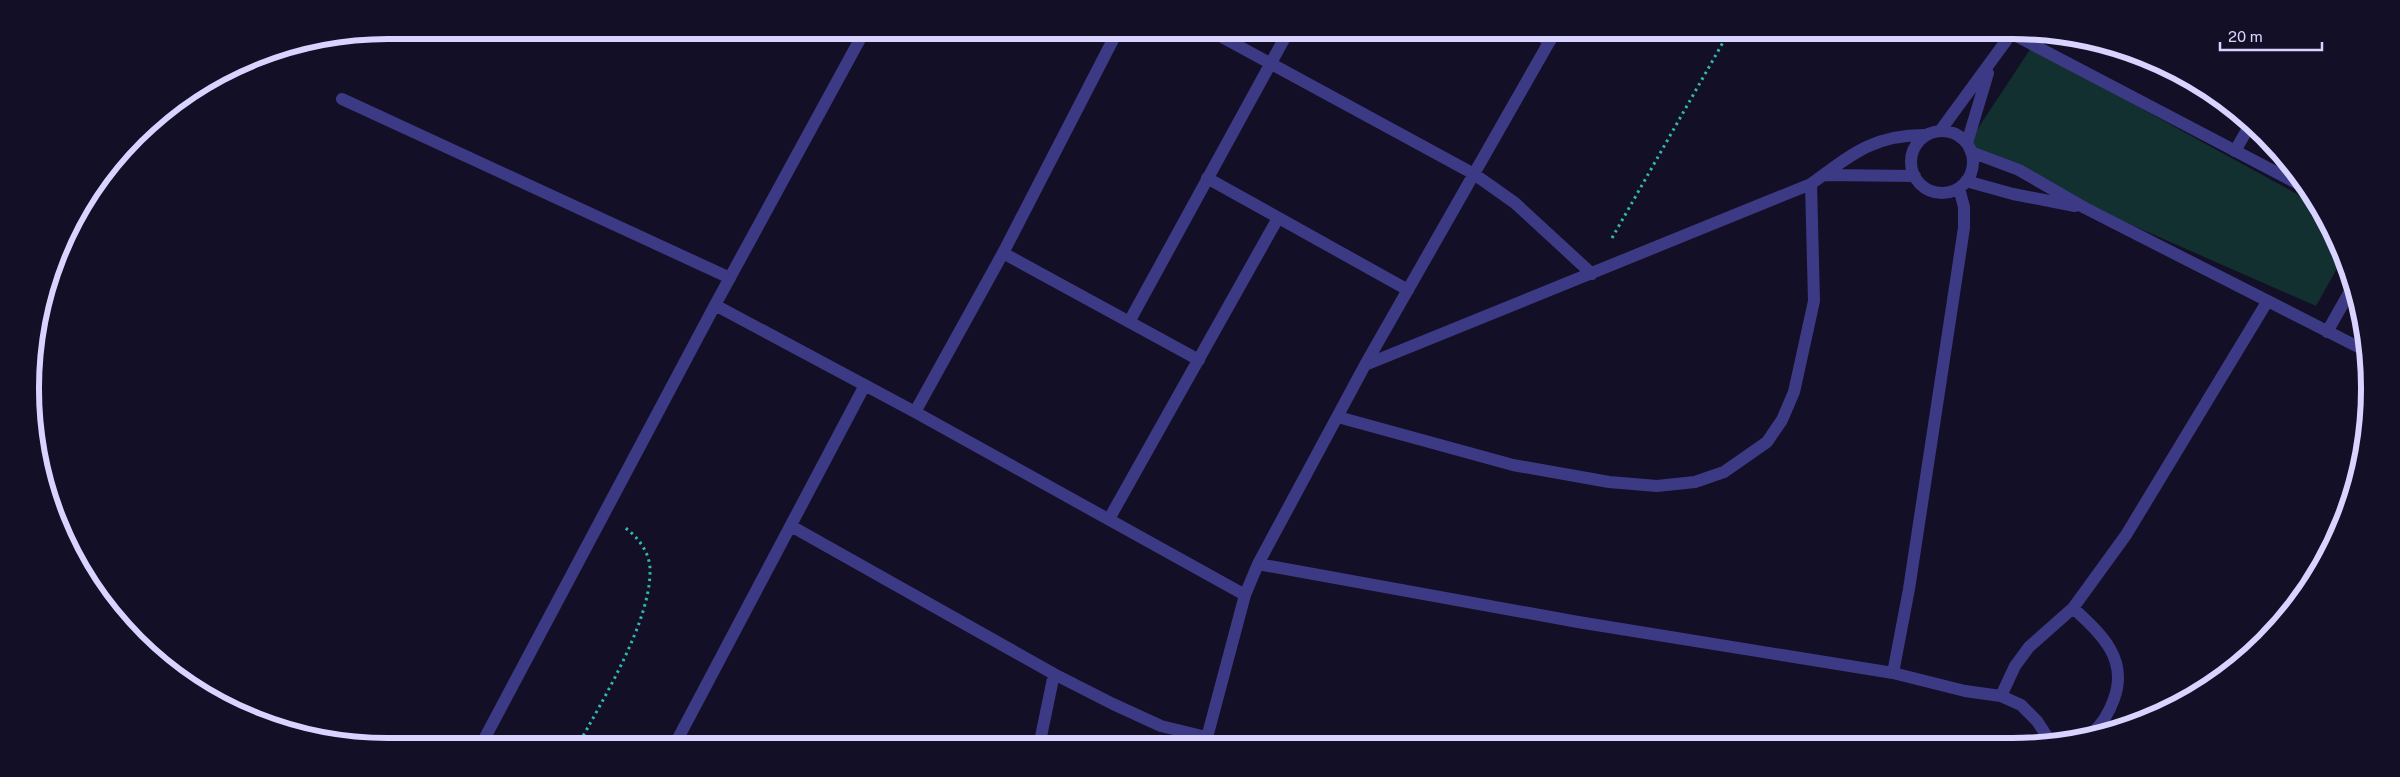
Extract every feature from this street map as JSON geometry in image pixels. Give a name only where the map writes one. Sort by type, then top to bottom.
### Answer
[{"type":"street","points":[[485,738],[715,305],[860,39]]},
{"type":"street","points":[[916,412],[1003,253],[1113,39]]},
{"type":"street","points":[[1225,39],[1474,174],[1515,203],[1592,274]]},
{"type":"street","points":[[1129,322],[1284,39]]},
{"type":"street","points":[[1207,738],[1245,595],[1258,564],[1365,365],[1551,39]]},
{"type":"street","points":[[1940,131],[1990,66],[2006,39]]},
{"type":"street","points":[[2026,39],[2293,181]]},
{"type":"street","points":[[1969,148],[1990,66]]},
{"type":"street","points":[[342,99],[730,278]]},
{"type":"street","points":[[2235,151],[2247,130]]},
{"type":"street","points":[[1365,365],[1811,184],[1861,149],[1883,139],[1905,135],[1924,135],[1940,131],[1959,136],[1969,148],[1973,162],[1963,184],[1964,228],[1909,589],[1893,673]]},
{"type":"street","points":[[1924,135],[1915,147],[1911,167],[1915,176],[1930,190],[1950,192],[1963,184],[2085,208]]},
{"type":"street","points":[[1969,148],[2019,170],[2085,208],[2359,347]]},
{"type":"street","points":[[1824,175],[1915,176]]},
{"type":"street","points":[[1207,178],[1408,290]]},
{"type":"street","points":[[1338,417],[1513,465],[1609,482],[1657,486],[1695,482],[1724,472],[1767,442],[1782,420],[1794,392],[1814,301],[1811,184]]},
{"type":"street","points":[[1109,519],[1278,218]]},
{"type":"street","points":[[1003,253],[1199,360]]},
{"type":"street","points":[[2327,332],[2348,295]]},
{"type":"street","points":[[2001,696],[2014,666],[2029,647],[2073,608],[2126,535],[2267,302]]},
{"type":"street","points":[[715,305],[916,412],[1245,595]]},
{"type":"street","points":[[678,738],[865,385]]},
{"type":"street","points":[[791,526],[1054,674],[1161,726],[1197,738]]},
{"type":"street","points":[[1258,564],[1578,622],[1893,673],[1966,691],[2001,696],[2021,705],[2037,721],[2047,736]]},
{"type":"street","points":[[2073,608],[2104,640],[2115,659],[2120,676],[2109,714],[2097,727]]},
{"type":"street","points":[[1041,738],[1054,674]]},
{"type":"path","points":[[1592,274],[1725,39]]},
{"type":"path","points":[[582,738],[632,642],[646,596],[650,567],[644,547],[631,532],[605,512]]},
{"type":"green space","points":[[2031,48],[2304,198],[2325,234],[2339,265],[2316,306],[1963,151]]}]
